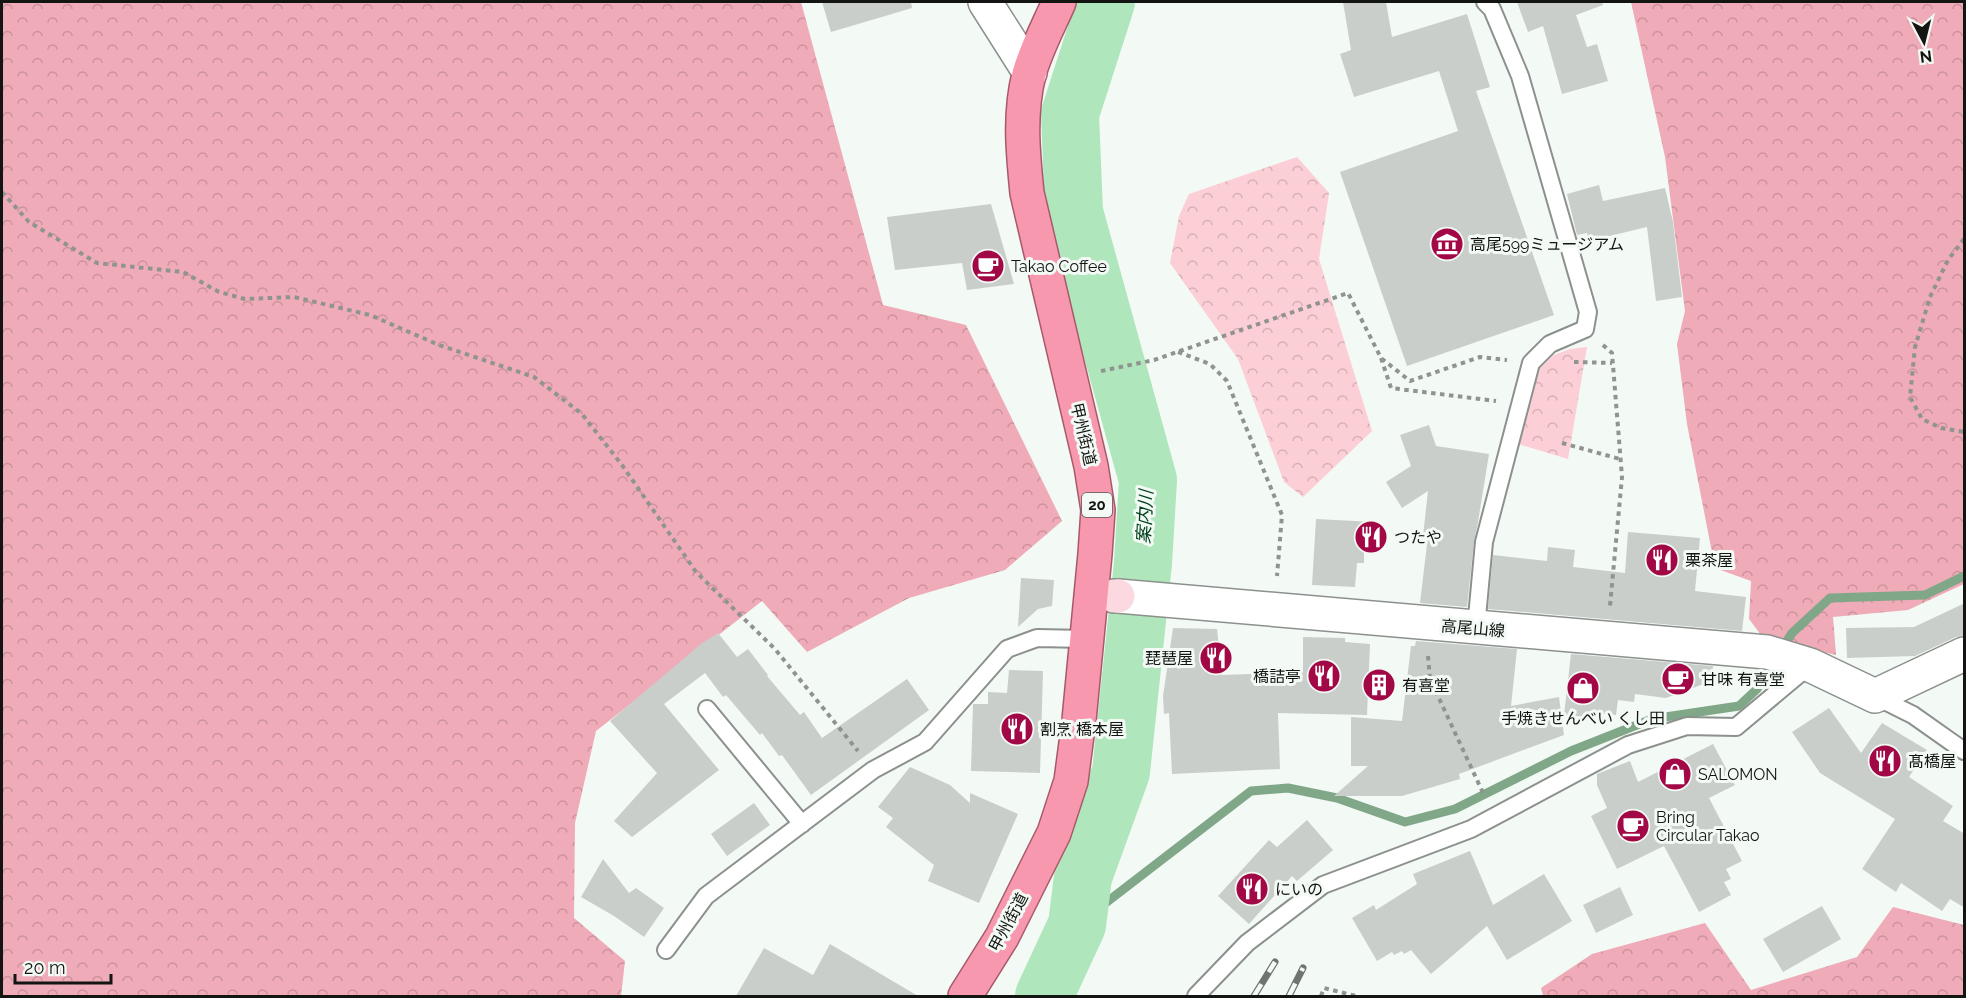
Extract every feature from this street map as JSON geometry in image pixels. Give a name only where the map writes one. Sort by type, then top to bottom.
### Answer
[{"type":"highway","name":"甲州街道","points":[[965,996],[1002,937],[1054,833],[1071,781],[1086,639],[1108,596],[1091,466],[1028,193],[1022,149],[1023,106],[1030,72],[1059,2]]},
{"type":"street","points":[[985,2],[1030,72]]},
{"type":"street","name":"高尾山線","points":[[1108,596],[1607,639],[1791,659],[1875,696]]},
{"type":"street","points":[[1875,696],[1965,654]]},
{"type":"lane","points":[[1476,628],[1484,542],[1531,363],[1550,344],[1585,329],[1588,312],[1520,76],[1492,9],[1485,2]]},
{"type":"lane","points":[[666,950],[706,896],[873,770],[925,742],[1007,649],[1037,638],[1086,639]]},
{"type":"lane","points":[[1196,996],[1247,943],[1323,885],[1471,830],[1628,746],[1687,726],[1736,727],[1791,659]]},
{"type":"lane","name":"高尾山線","points":[[1875,696],[1913,715],[1965,751]]},
{"type":"lane","points":[[707,709],[802,824]]},
{"type":"path","points":[[2,192],[29,222],[97,262],[183,272],[219,292],[245,299],[294,297],[370,315],[439,345],[534,378],[582,414],[622,465],[696,572],[775,649],[873,770]]},
{"type":"path","points":[[1965,239],[1948,260],[1930,297],[1915,347],[1910,397],[1922,419],[1941,428],[1965,432]]},
{"type":"path","points":[[1096,373],[1154,360],[1348,293],[1381,358],[1391,388],[1520,405]]},
{"type":"path","points":[[1585,329],[1612,353],[1622,477],[1607,639]]},
{"type":"path","points":[[1177,351],[1210,364],[1227,381],[1282,515],[1274,610]]},
{"type":"path","points":[[1381,358],[1410,381],[1480,357],[1531,363]]},
{"type":"path","points":[[1572,362],[1612,363]]},
{"type":"path","points":[[1562,443],[1620,459]]},
{"type":"path","points":[[1427,624],[1430,679],[1475,775]]},
{"type":"path","points":[[1321,996],[1324,988],[1356,996]]},
{"type":"green space","points":[[2,2],[801,2],[883,305],[966,325],[1062,521],[1005,570],[909,598],[807,652],[762,601],[596,731],[575,823],[574,918],[625,961],[621,996],[2,996]]},
{"type":"green space","points":[[1631,2],[1964,2],[1964,584],[1908,610],[1833,617],[1836,655],[1764,639],[1749,619],[1751,581],[1715,568],[1687,424],[1677,344],[1685,311],[1665,157]]},
{"type":"green space","points":[[1297,157],[1329,193],[1319,259],[1372,431],[1303,497],[1284,482],[1238,359],[1170,263],[1179,216],[1189,194]]},
{"type":"green space","points":[[1587,347],[1568,459],[1518,444],[1540,368],[1554,355],[1570,349]]},
{"type":"green space","points":[[1893,907],[1964,925],[1964,996],[1543,996],[1541,988],[1592,954],[1705,923],[1751,990],[1857,957]]},
{"type":"building","points":[[822,2],[911,2],[912,8],[831,32]]},
{"type":"building","name":"高尾599ミュージアム","points":[[1343,2],[1386,2],[1392,37],[1467,14],[1490,87],[1476,91],[1554,315],[1407,366],[1340,172],[1458,131],[1439,71],[1354,97],[1340,54],[1351,50]]},
{"type":"building","points":[[1517,2],[1602,2],[1603,5],[1576,15],[1587,47],[1597,44],[1608,81],[1562,94],[1543,26],[1528,32]]},
{"type":"building","points":[[1599,185],[1603,201],[1665,188],[1673,222],[1682,297],[1656,301],[1647,227],[1589,241],[1587,233],[1577,235],[1567,194]]},
{"type":"building","points":[[991,204],[1014,284],[967,290],[962,263],[895,270],[887,217]]},
{"type":"building","points":[[1429,425],[1436,446],[1489,454],[1474,541],[1467,607],[1420,603],[1428,536],[1423,536],[1428,491],[1402,508],[1386,482],[1411,466],[1400,435]]},
{"type":"building","points":[[1316,519],[1374,522],[1373,547],[1364,547],[1364,563],[1357,563],[1355,587],[1312,585]]},
{"type":"building","points":[[1628,532],[1700,538],[1695,591],[1746,597],[1742,631],[1488,609],[1493,555],[1547,561],[1548,547],[1575,550],[1573,567],[1625,573]]},
{"type":"building","points":[[1021,578],[1054,580],[1052,606],[1038,609],[1018,627]]},
{"type":"building","points":[[1965,603],[1965,635],[1915,656],[1847,658],[1846,628],[1914,627]]},
{"type":"building","points":[[1173,628],[1217,629],[1222,675],[1303,672],[1303,637],[1345,638],[1345,642],[1370,644],[1367,715],[1278,713],[1280,769],[1172,774],[1169,713],[1164,714],[1163,696]]},
{"type":"building","points":[[718,633],[737,657],[748,649],[800,715],[804,712],[822,738],[907,679],[929,710],[811,795],[782,755],[779,756],[762,733],[760,735],[726,695],[723,697],[705,673],[664,704],[719,770],[632,837],[614,821],[657,773],[610,721],[702,643]]},
{"type":"building","points":[[1416,641],[1517,649],[1511,706],[1559,697],[1564,735],[1459,774],[1460,779],[1402,796],[1334,796],[1368,766],[1351,766],[1351,717],[1402,721],[1411,646],[1415,646]]},
{"type":"building","points":[[1571,654],[1713,666],[1711,681],[1693,688],[1683,686],[1685,691],[1666,698],[1635,694],[1634,702],[1618,700],[1616,715],[1596,713],[1596,718],[1564,715]]},
{"type":"building","points":[[1009,670],[1043,671],[1040,773],[971,771],[973,704],[988,704],[988,692],[1007,693]]},
{"type":"building","points":[[1829,708],[1861,753],[1882,723],[1927,750],[1909,777],[1953,806],[1943,821],[1965,834],[1965,908],[1950,899],[1942,911],[1901,883],[1896,892],[1862,869],[1895,819],[1820,773],[1792,732]]},
{"type":"building","points":[[1713,744],[1735,785],[1709,798],[1742,861],[1726,869],[1731,879],[1724,882],[1731,895],[1699,912],[1664,846],[1617,869],[1591,816],[1607,808],[1597,785],[1597,774],[1630,761],[1638,782]]},
{"type":"building","points":[[910,767],[950,785],[970,803],[970,793],[1018,814],[979,903],[928,881],[934,865],[886,827],[893,818],[878,807]]},
{"type":"building","points":[[754,803],[770,825],[727,856],[711,834]]},
{"type":"building","points":[[1307,820],[1333,850],[1297,881],[1292,876],[1249,924],[1218,896],[1269,840],[1277,847]]},
{"type":"building","points":[[1470,851],[1493,905],[1544,874],[1572,921],[1507,960],[1487,926],[1431,974],[1411,950],[1404,954],[1402,951],[1394,955],[1392,952],[1377,961],[1352,918],[1374,905],[1376,910],[1417,884],[1413,874]]},
{"type":"building","points":[[603,859],[629,893],[636,888],[664,908],[644,937],[581,897]]},
{"type":"building","points":[[1620,887],[1633,915],[1596,933],[1583,905]]},
{"type":"building","points":[[1822,906],[1841,939],[1783,972],[1763,939]]},
{"type":"building","points":[[830,944],[918,996],[736,996],[764,948],[813,975]]},
{"type":"waterway","name":"案内川","points":[[1044,996],[1077,925],[1083,877],[1121,772],[1143,563],[1148,480],[1074,212],[1070,114],[1106,2]]},
{"type":"waterway","points":[[1077,925],[1251,791],[1288,788],[1337,798],[1405,822],[1455,809],[1571,751],[1652,719],[1739,706],[1757,689],[1792,633],[1830,598],[1925,595],[1964,576]]},
{"type":"railway","points":[[1254,996],[1275,962]]},
{"type":"railway","points":[[1289,996],[1303,968]]},
{"type":"place","name":"高尾599ミュージアム","points":[[1447,244]]},
{"type":"place","name":"Takao Coffee","points":[[988,266]]},
{"type":"place","name":"つたや","points":[[1371,537]]},
{"type":"place","name":"栗茶屋","points":[[1662,560]]},
{"type":"place","name":"琵琶屋","points":[[1216,658]]},
{"type":"place","name":"橋詰亭","points":[[1324,676]]},
{"type":"place","name":"甘味 有喜堂","points":[[1678,679]]},
{"type":"place","name":"有喜堂","points":[[1379,685]]},
{"type":"place","name":"手焼きせんべい くし田","points":[[1583,688]]},
{"type":"place","name":"割烹 橋本屋","points":[[1017,729]]},
{"type":"place","name":"髙橋屋","points":[[1885,761]]},
{"type":"place","name":"SALOMON","points":[[1675,774]]},
{"type":"place","name":"Bring Circular Takao","points":[[1633,826]]},
{"type":"place","name":"にいの","points":[[1252,889]]}]
